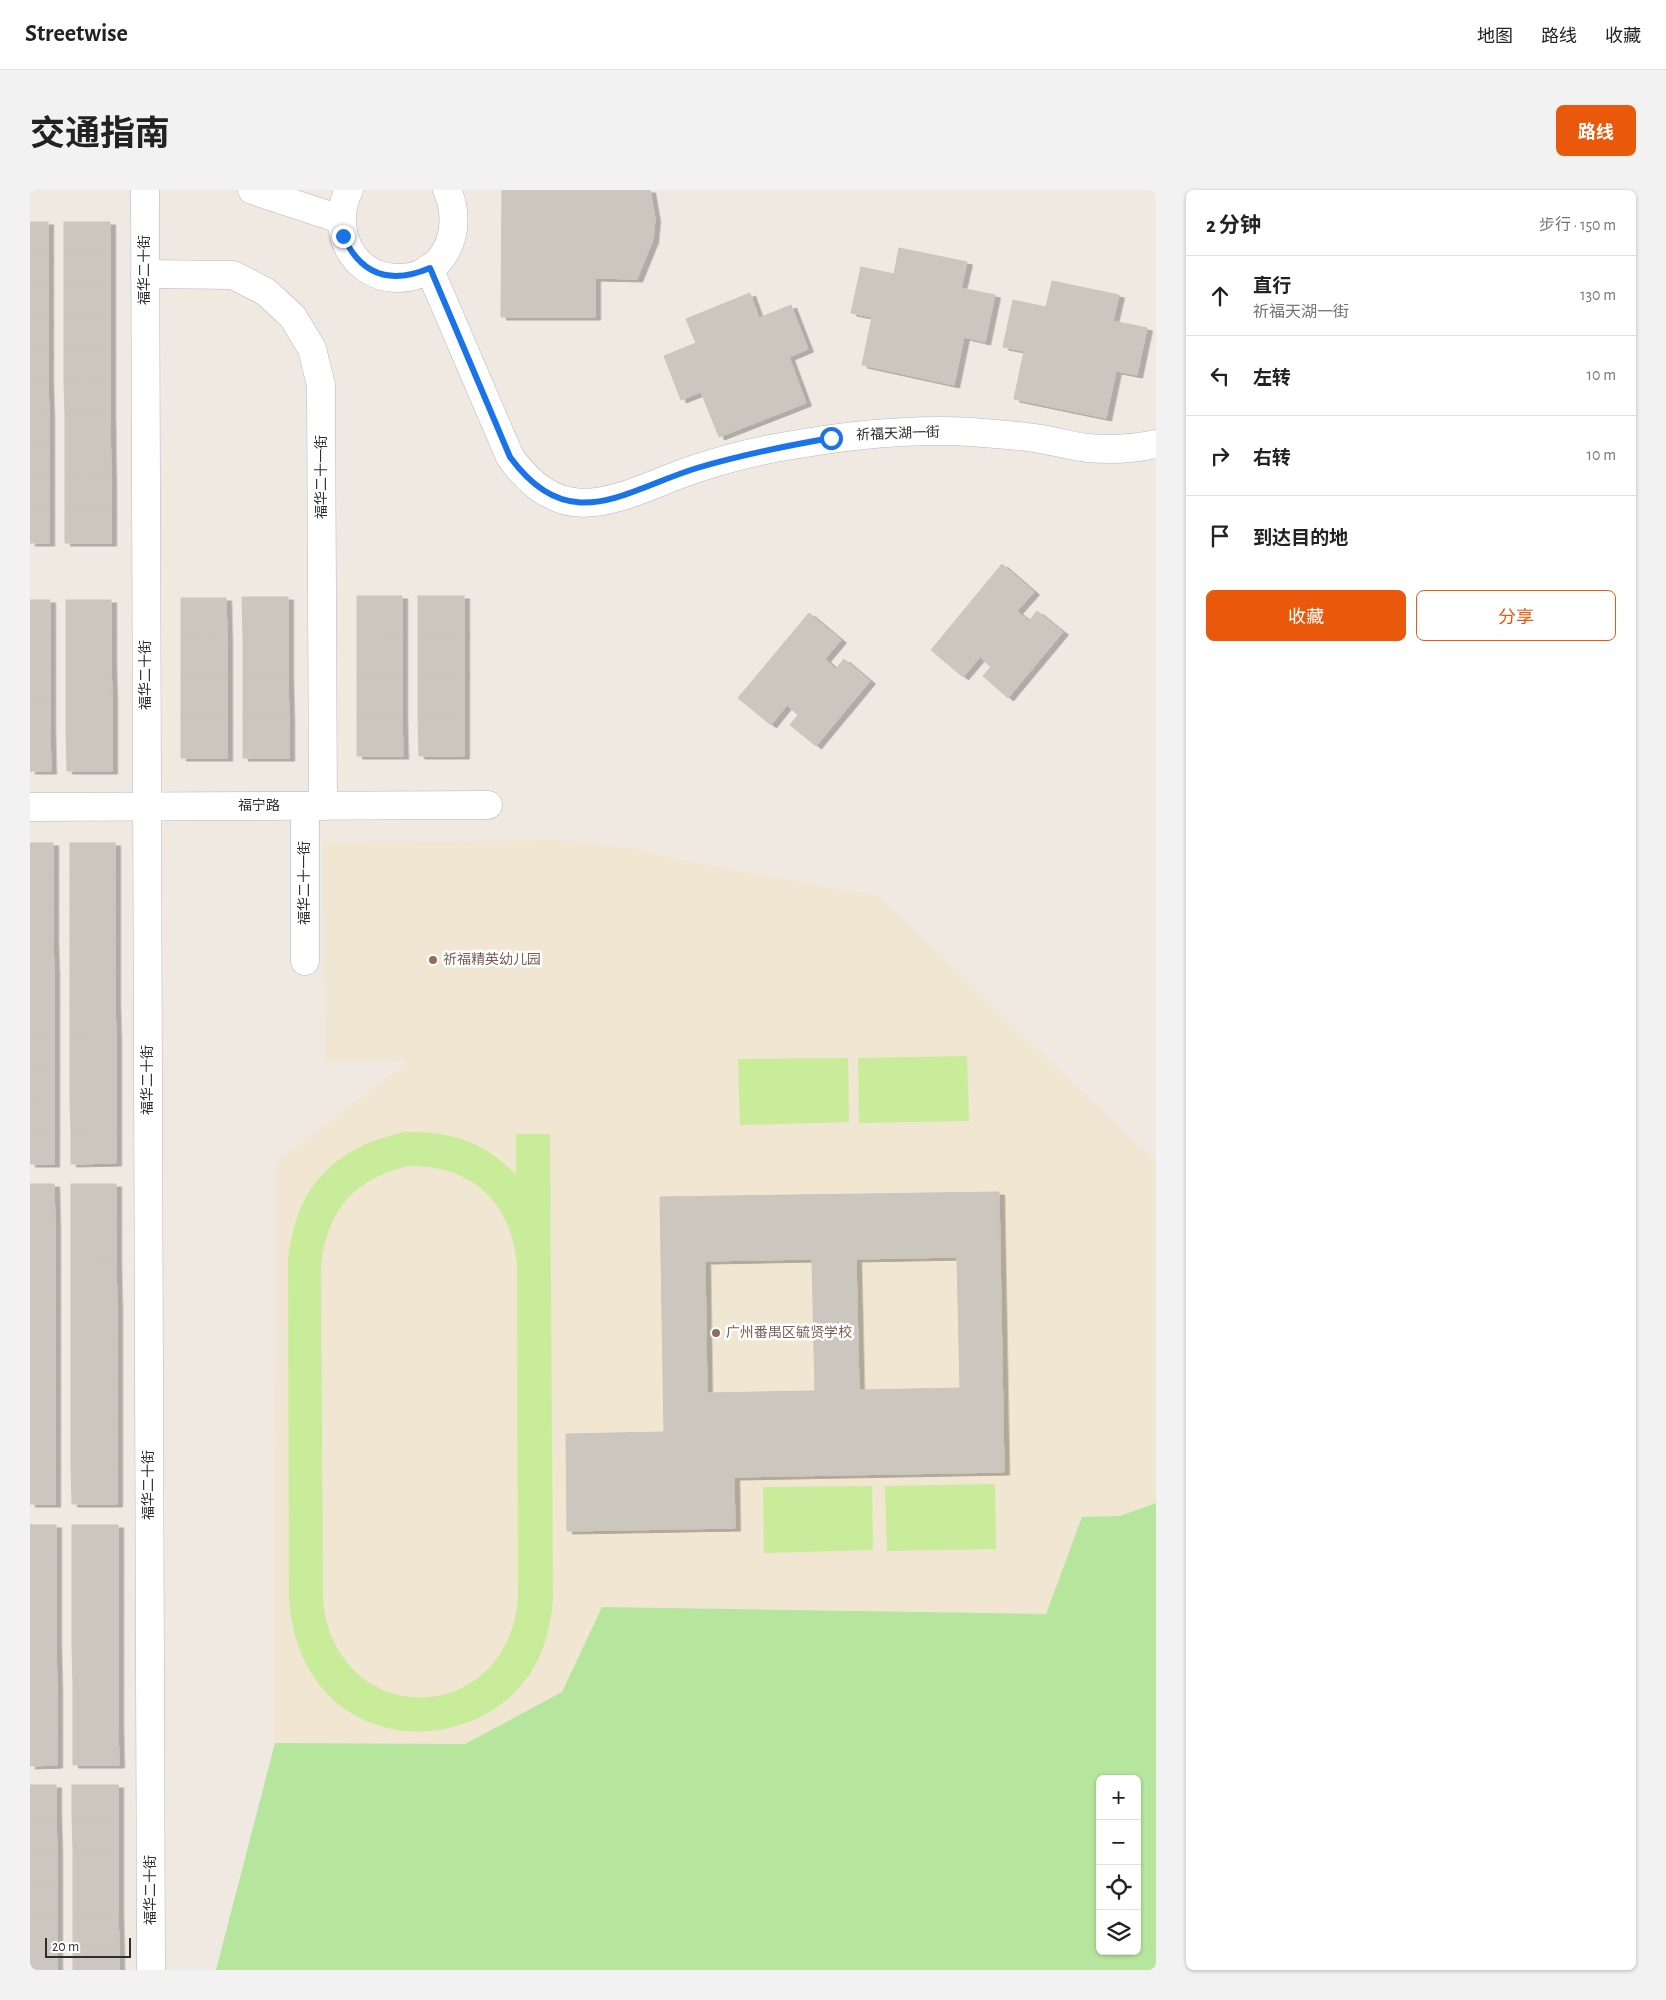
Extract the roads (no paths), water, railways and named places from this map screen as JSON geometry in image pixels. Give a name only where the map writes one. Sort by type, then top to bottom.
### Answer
[{"type":"street","name":"福华二十街","points":[[145,190],[151,1970]]},
{"type":"street","points":[[252,190],[340,219]]},
{"type":"street","points":[[349,190],[344,201],[340,219],[343,236],[350,252],[363,265],[378,274],[396,278],[413,276],[430,268],[443,256],[452,240],[456,222],[454,204],[447,190]]},
{"type":"street","name":"祈福天湖一街","points":[[430,268],[510,457],[523,475],[541,490],[563,500],[586,504],[609,501],[696,469],[763,450],[831,438],[900,432],[970,432],[1039,439],[1088,448],[1138,448],[1156,444]]},
{"type":"street","name":"福华二十一街","points":[[145,274],[233,275],[266,292],[293,317],[312,349],[321,385],[314,806],[305,961]]},
{"type":"street","name":"福宁路","points":[[30,807],[488,805]]},
{"type":"place","name":"祈福精英幼儿园","points":[[433,960]]},
{"type":"place","name":"广州番禺区毓贤学校","points":[[716,1333]]}]
